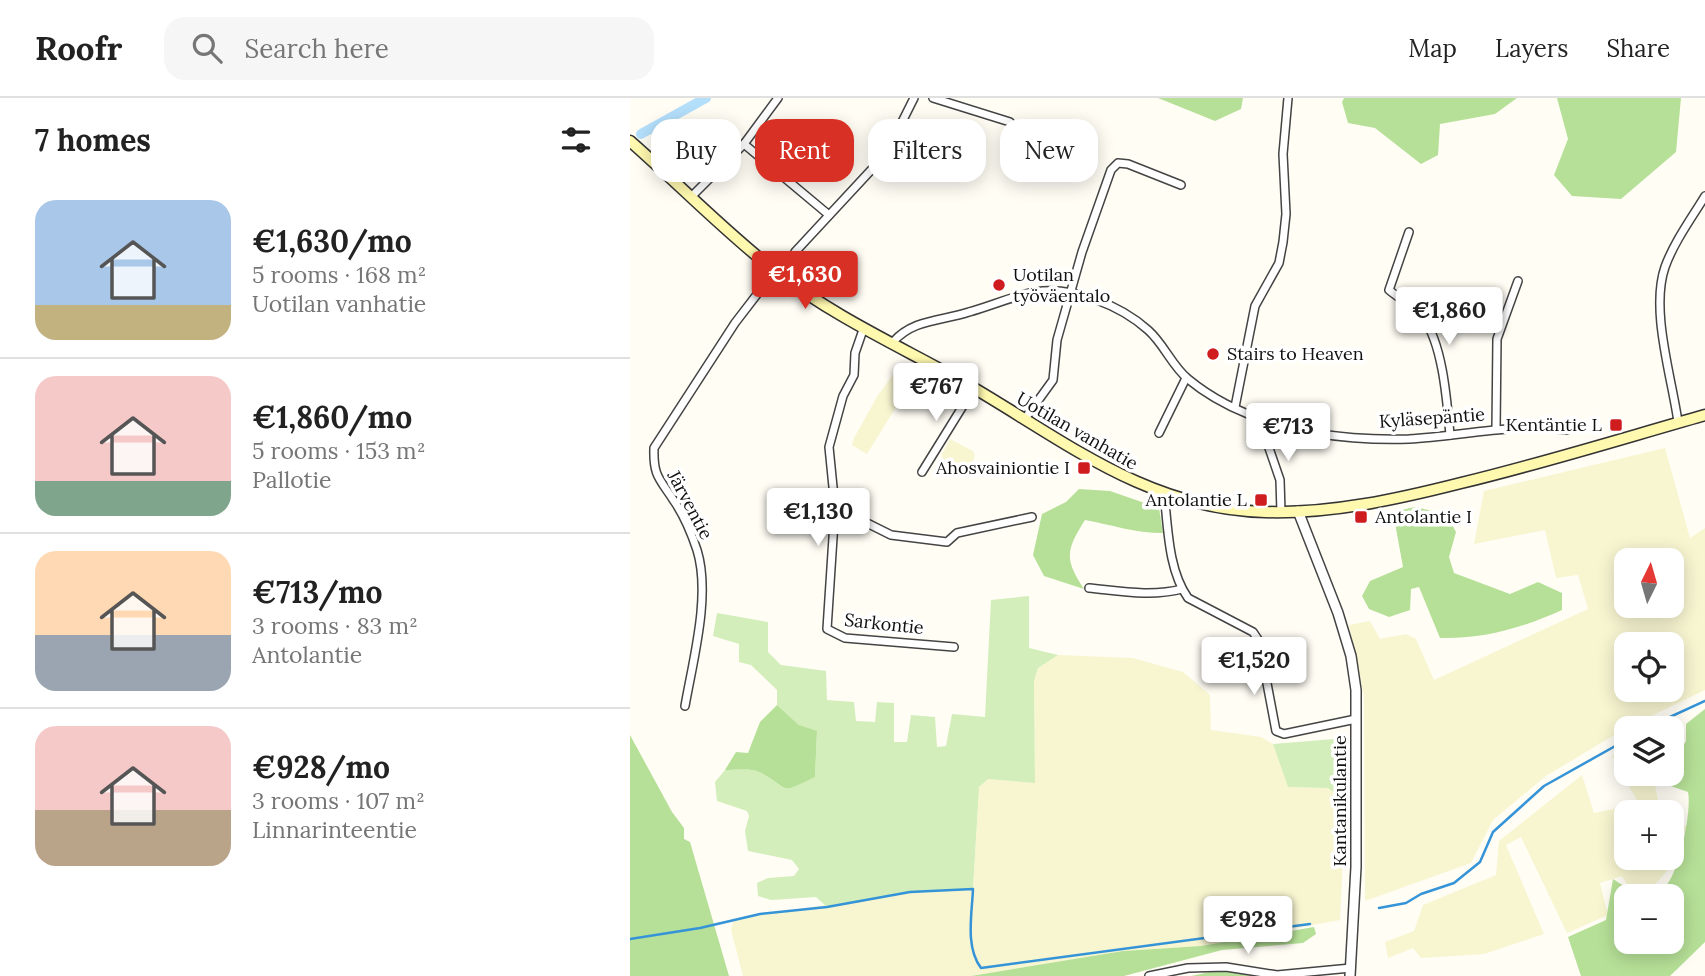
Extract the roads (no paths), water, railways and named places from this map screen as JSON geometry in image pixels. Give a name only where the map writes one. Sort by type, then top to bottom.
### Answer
[{"type":"main road","name":"Uotilan vanhatie","points":[[630,141],[775,271],[808,296],[974,388],[1083,457],[1132,482],[1164,494],[1220,506],[1281,512],[1412,495],[1574,455],[1705,415]]},
{"type":"street","points":[[692,196],[744,144],[778,98]]},
{"type":"street","points":[[794,251],[886,155],[914,98]]},
{"type":"street","points":[[933,98],[1000,119]]},
{"type":"street","points":[[1235,407],[1255,306],[1279,263],[1283,242],[1286,214],[1283,155],[1288,98]]},
{"type":"street","points":[[744,144],[829,215]]},
{"type":"street","points":[[1024,420],[1053,380],[1058,340],[1070,293],[1111,170],[1118,163],[1128,164],[1181,185]]},
{"type":"street","points":[[1678,422],[1663,335],[1662,279],[1681,235],[1705,196]]},
{"type":"street","points":[[1409,232],[1389,290],[1421,315],[1432,331],[1447,400],[1450,435]]},
{"type":"street","name":"Järventie","points":[[685,706],[704,575],[696,548],[675,502],[660,485],[653,467],[654,448],[735,323],[775,271]]},
{"type":"street","points":[[1496,429],[1497,339],[1518,281]]},
{"type":"street","name":"Kyläsepäntie","points":[[893,342],[903,331],[918,323],[950,318],[1034,292],[1070,293],[1117,309],[1142,325],[1165,349],[1186,378],[1259,419],[1315,433],[1370,439],[1450,435],[1496,429],[1544,427],[1567,430]]},
{"type":"street","name":"Sarkontie","points":[[864,327],[855,353],[854,375],[843,396],[829,447],[835,507],[827,629],[845,638],[954,647]]},
{"type":"street","points":[[1159,433],[1186,378]]},
{"type":"street","points":[[922,472],[974,388]]},
{"type":"street","points":[[1259,419],[1280,480],[1281,512]]},
{"type":"street","points":[[1164,494],[1167,526],[1182,589],[1188,598],[1253,632],[1259,641],[1276,731],[1284,734],[1356,719]]},
{"type":"street","points":[[835,507],[891,535],[947,542],[957,533],[1032,517]]},
{"type":"street","name":"Kantanikulantie","points":[[1298,511],[1351,656],[1356,719],[1356,867],[1351,972]]},
{"type":"street","points":[[1089,588],[1140,594],[1182,589]]},
{"type":"street","points":[[1149,976],[1188,968],[1226,967],[1288,975],[1351,972]]},
{"type":"waterway","points":[[641,134],[706,98]]},
{"type":"waterway","points":[[1672,716],[1705,701]]},
{"type":"waterway","points":[[1379,908],[1406,903],[1421,894],[1454,883],[1480,862],[1493,832],[1544,786],[1614,747]]},
{"type":"waterway","points":[[630,939],[700,928],[760,914],[827,907],[910,892],[973,889],[971,940],[981,968],[1310,924]]},
{"type":"place","name":"Uotilan työväentalo","points":[[999,285]]},
{"type":"place","name":"Stairs to Heaven","points":[[1213,354]]},
{"type":"place","name":"Kentäntie L","points":[[1616,425]]},
{"type":"place","name":"Ahosvainiontie I","points":[[1084,468]]},
{"type":"place","name":"Antolantie L","points":[[1261,500]]},
{"type":"place","name":"Antolantie I","points":[[1361,517]]}]
